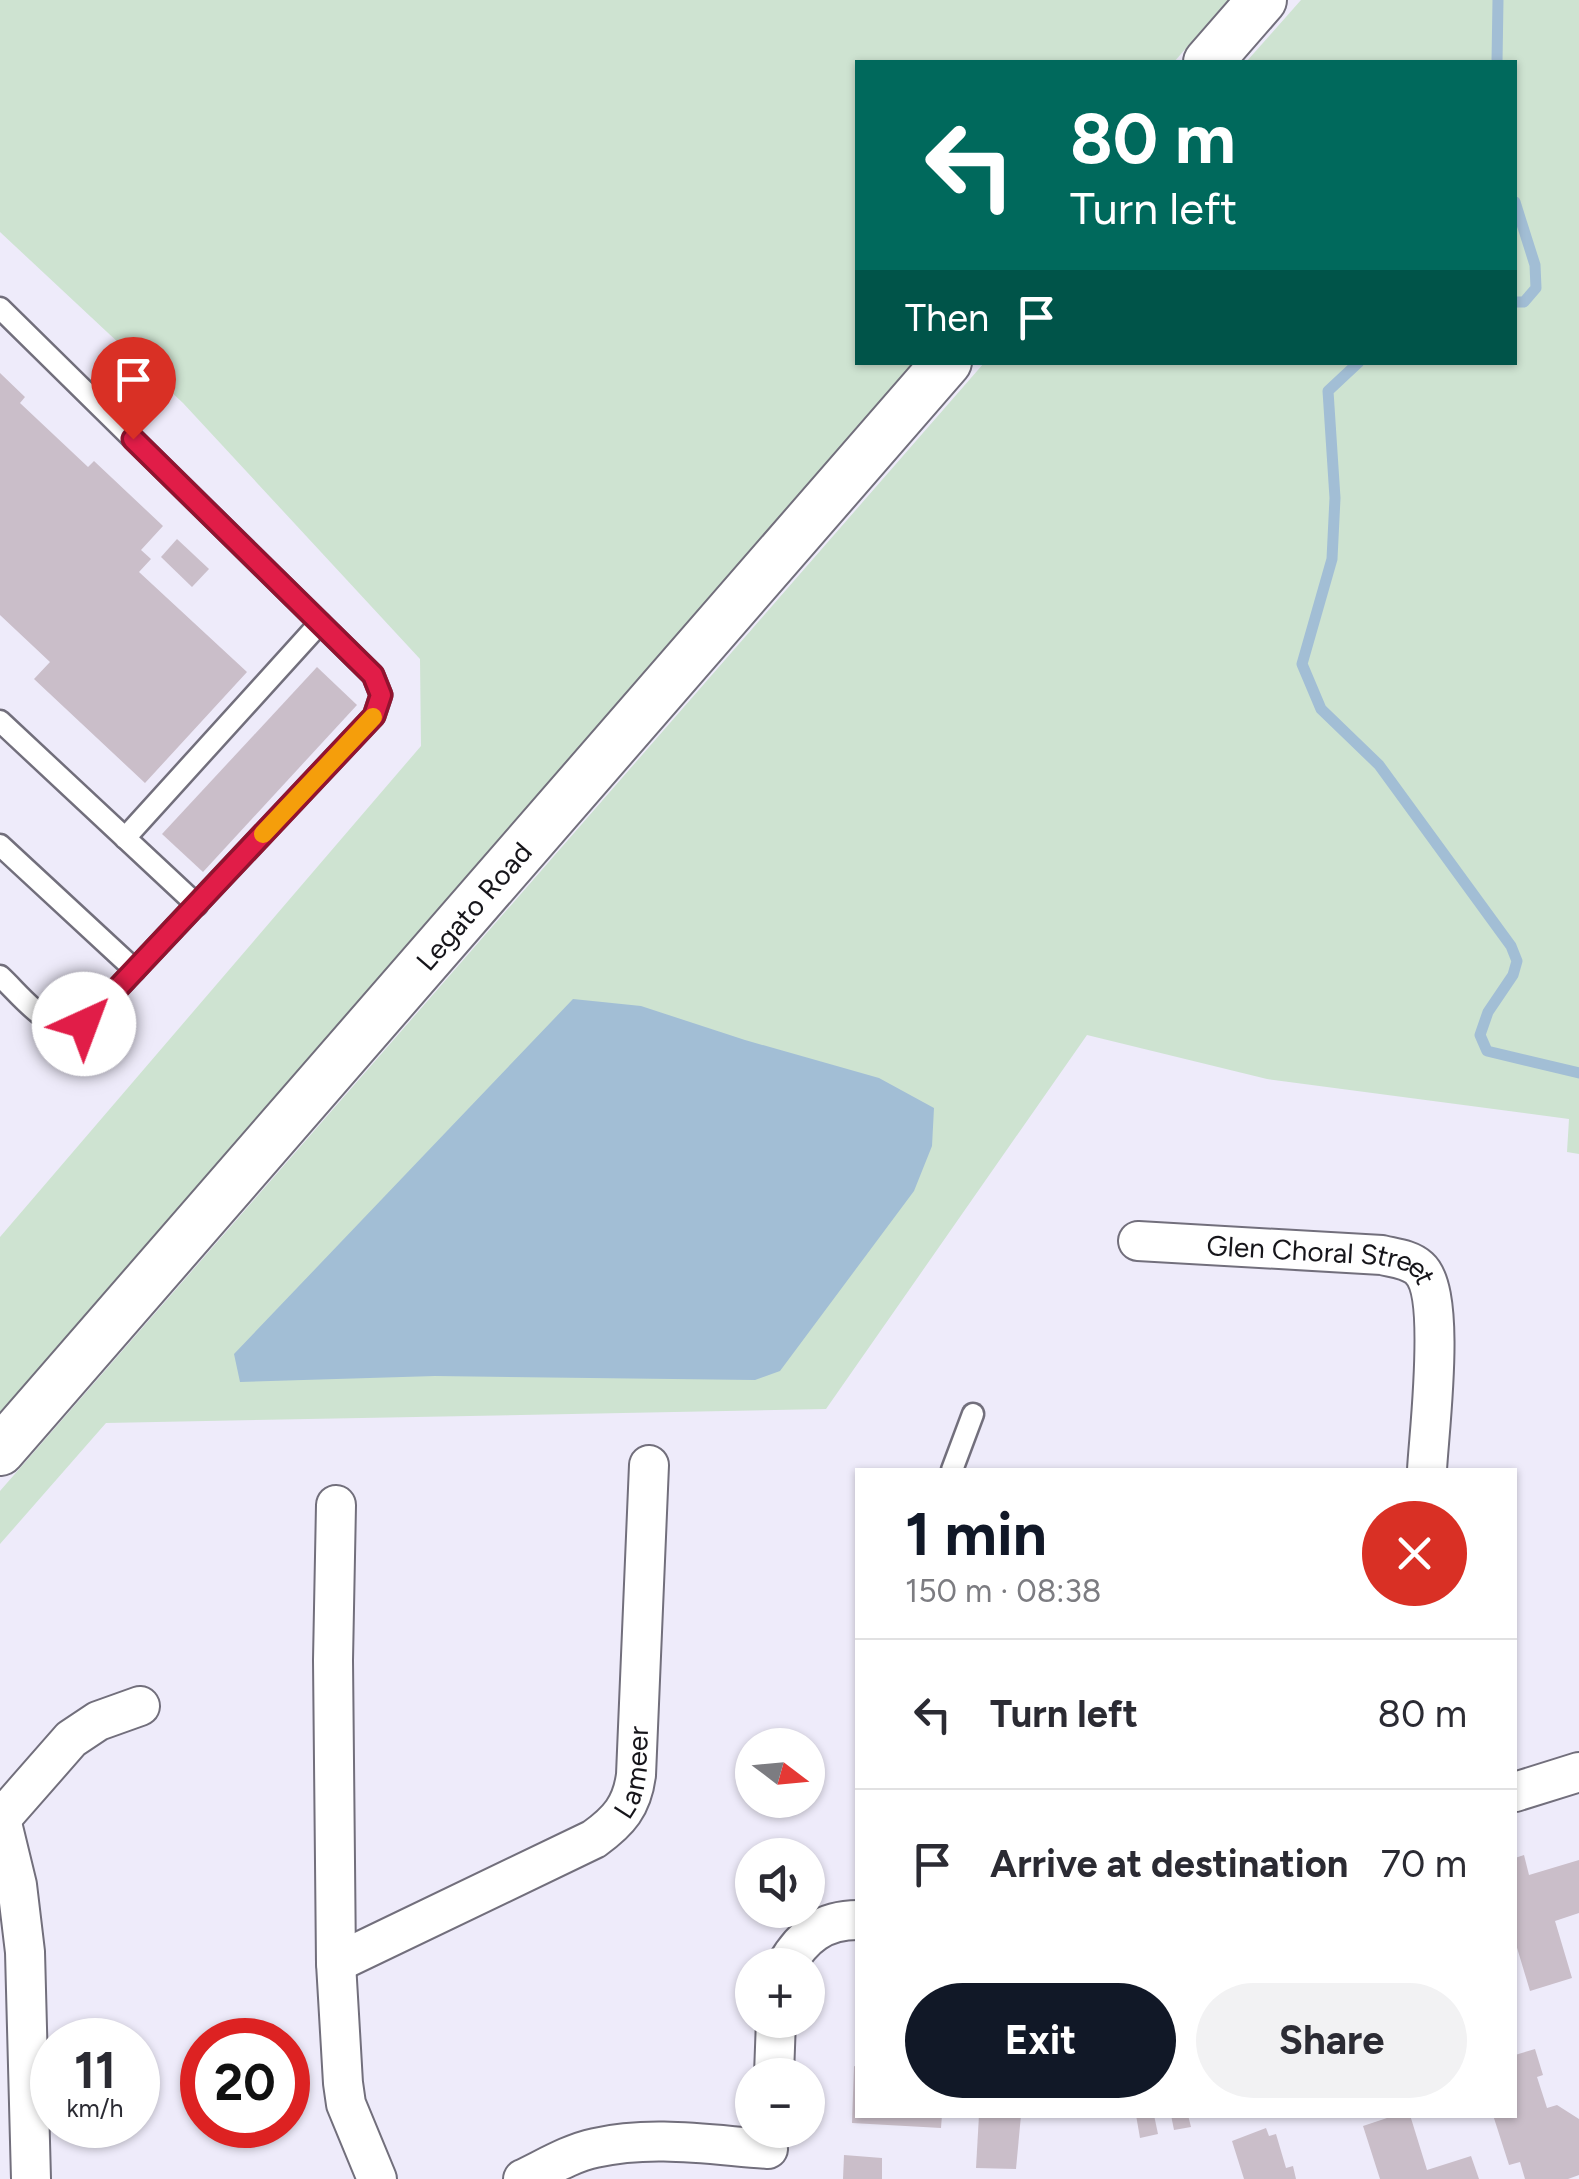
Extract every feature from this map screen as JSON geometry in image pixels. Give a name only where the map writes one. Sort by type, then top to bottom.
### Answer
[{"type":"street","points":[[1210,60],[1262,0]]},
{"type":"street","name":"Legato Road","points":[[0,1450],[944,365]]},
{"type":"street","name":"Glen Choral Street","points":[[1138,1241],[1382,1256],[1418,1266],[1428,1279],[1436,1318],[1427,1468]]},
{"type":"street","name":"Lameer","points":[[336,1964],[594,1839],[626,1811],[636,1775],[649,1465]]},
{"type":"street","points":[[336,1504],[336,1964],[346,2104],[376,2179]]},
{"type":"street","points":[[31,2179],[25,1952],[18,1885],[0,1820],[72,1739],[98,1721],[140,1706]]},
{"type":"street","points":[[1517,1791],[1579,1772]]},
{"type":"street","points":[[796,1948],[818,1927],[855,1920]]},
{"type":"street","points":[[523,2179],[591,2149],[628,2142],[663,2141],[768,2153]]},
{"type":"lane","points":[[0,308],[379,684],[379,706],[374,716],[84,1024],[68,1028],[52,1024],[0,976]]},
{"type":"lane","points":[[125,838],[320,623]]},
{"type":"lane","points":[[0,721],[197,904]]},
{"type":"lane","points":[[0,845],[135,970]]},
{"type":"lane","points":[[953,1468],[973,1414]]},
{"type":"green space","points":[[0,0],[1228,0],[1176,60],[855,60],[855,365],[912,365],[0,1417],[0,1237],[421,746],[420,659],[183,403],[0,232]]},
{"type":"green space","points":[[1301,0],[1579,0],[1579,1154],[1567,1152],[1569,1119],[1267,1079],[1087,1035],[826,1409],[106,1423],[0,1544],[0,1491],[982,365],[1517,365],[1517,60],[1248,60]]},
{"type":"water","points":[[573,999],[641,1006],[879,1078],[934,1108],[932,1146],[914,1191],[780,1371],[755,1380],[435,1376],[240,1382],[234,1354]]},
{"type":"building","points":[[0,373],[25,397],[20,403],[88,467],[94,461],[163,526],[141,550],[151,559],[139,572],[247,672],[145,783],[34,679],[50,662],[0,615]]},
{"type":"building","points":[[177,539],[209,569],[192,587],[161,557]]},
{"type":"building","points":[[317,667],[357,705],[203,872],[162,834]]},
{"type":"building","points":[[1524,1855],[1529,1875],[1579,1860],[1579,1913],[1555,1921],[1572,1978],[1530,1991],[1517,1948],[1517,1857]]},
{"type":"building","points":[[1535,2049],[1543,2075],[1537,2077],[1547,2108],[1557,2105],[1579,2119],[1579,2175],[1568,2179],[1525,2179],[1520,2162],[1509,2165],[1494,2118],[1517,2118],[1517,2054]]},
{"type":"building","points":[[854,2066],[855,2118],[942,2118],[941,2128],[852,2123]]},
{"type":"building","points":[[979,2118],[1021,2118],[1016,2169],[976,2168]]},
{"type":"building","points":[[1137,2118],[1155,2118],[1158,2134],[1140,2138]]},
{"type":"building","points":[[1172,2118],[1189,2118],[1191,2127],[1174,2130]]},
{"type":"building","points":[[1387,2118],[1411,2118],[1427,2170],[1471,2156],[1479,2179],[1380,2179],[1363,2126]]},
{"type":"building","points":[[1266,2128],[1269,2136],[1276,2134],[1286,2168],[1293,2166],[1296,2179],[1244,2179],[1232,2141]]},
{"type":"building","points":[[844,2155],[882,2158],[882,2179],[843,2179]]},
{"type":"waterway","points":[[1497,60],[1498,0]]},
{"type":"waterway","points":[[1517,208],[1535,265],[1536,288],[1524,302],[1517,302]]},
{"type":"waterway","points":[[1356,365],[1328,391],[1335,498],[1332,559],[1302,664],[1321,709],[1379,765],[1511,946],[1517,961],[1513,975],[1488,1012],[1480,1035],[1487,1051],[1579,1073]]},
{"type":"slow traffic","points":[[263,834],[373,717]]},
{"type":"route","points":[[84,1024],[374,716],[381,695],[373,675],[133,439]]}]
